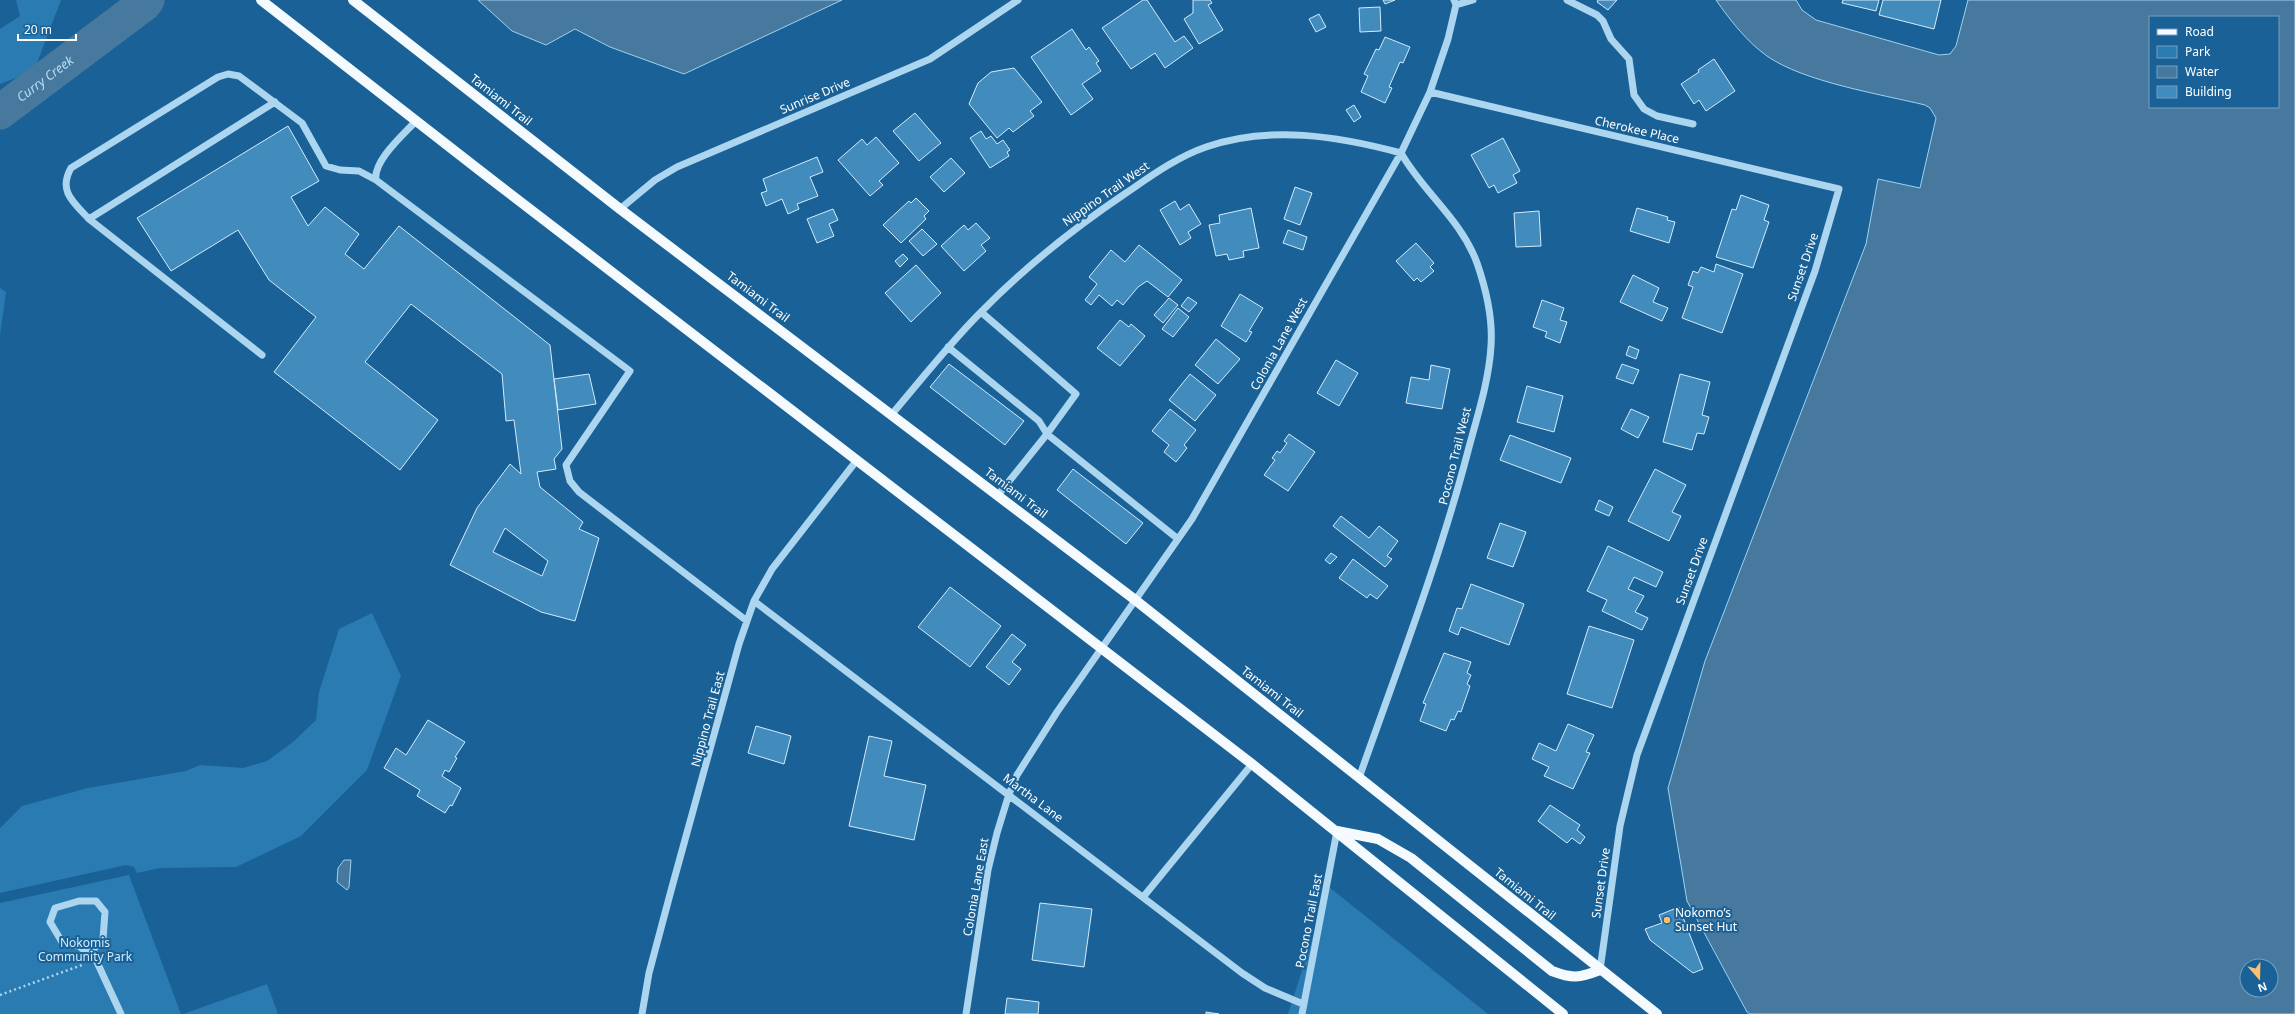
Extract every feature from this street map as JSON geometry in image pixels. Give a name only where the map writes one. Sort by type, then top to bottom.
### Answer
[{"type":"main road","points":[[262,0],[416,121],[1252,764],[1563,1014]]},
{"type":"main road","name":"Tamiami Trail","points":[[353,0],[620,209],[1134,599],[1657,1014]]},
{"type":"main road","points":[[1337,831],[1378,839],[1410,858],[1552,971],[1568,977],[1581,977],[1600,970]]},
{"type":"street","name":"Sunrise Drive","points":[[620,209],[655,180],[677,167],[930,59],[1018,0]]},
{"type":"street","points":[[1455,2],[1472,0]]},
{"type":"street","points":[[1567,0],[1597,15],[1603,21],[1611,39],[1629,59],[1634,95],[1644,109],[1658,116],[1693,124]]},
{"type":"street","name":"Colonia Lane West","points":[[1101,649],[1134,599],[1178,539],[1237,440],[1401,152],[1430,92],[1448,39],[1455,2]]},
{"type":"street","points":[[262,355],[89,219],[72,201],[65,187],[66,177],[71,168],[218,77],[228,74],[239,76],[302,123],[326,166],[340,170],[359,171],[376,180],[630,371],[566,465],[570,481],[579,492],[747,621]]},
{"type":"street","name":"Cherokee Place","points":[[1430,92],[1839,189]]},
{"type":"street","points":[[89,219],[275,102]]},
{"type":"street","points":[[376,180],[375,173],[389,150],[416,121]]},
{"type":"street","name":"Nippino Trail West","points":[[892,414],[948,347],[981,312],[1020,275],[1083,223],[1177,160],[1206,147],[1259,137],[1300,135],[1366,143],[1401,152]]},
{"type":"street","name":"Pocono Trail West","points":[[1359,778],[1454,507],[1473,433],[1491,346],[1491,322],[1487,297],[1477,263],[1467,240],[1452,218],[1420,182],[1401,152]]},
{"type":"street","name":"Sunset Drive","points":[[1600,970],[1620,826],[1637,755],[1815,271],[1839,189]]},
{"type":"street","points":[[981,312],[1076,394],[1047,434],[998,495]]},
{"type":"street","points":[[948,347],[1039,421],[1047,434],[1178,539]]},
{"type":"street","name":"Nippino Trail East","points":[[642,1014],[650,972],[670,894],[747,621],[754,601],[772,569],[857,460]]},
{"type":"street","name":"Martha Lane","points":[[754,601],[1254,980],[1265,988],[1303,1004]]},
{"type":"street","name":"Colonia Lane East","points":[[966,1014],[988,870],[1009,794],[1028,756],[1101,649]]},
{"type":"street","points":[[1144,896],[1252,764]]},
{"type":"street","name":"Pocono Trail East","points":[[1302,1014],[1337,831]]},
{"type":"street","points":[[88,954],[103,939],[105,912],[96,902],[79,901],[55,908],[50,922],[62,942],[79,946],[88,954],[96,960],[121,1014]]},
{"type":"path","points":[[0,995],[96,960]]},
{"type":"green space","points":[[16,0],[61,0],[34,71],[0,84],[0,29],[20,16]]},
{"type":"green space","points":[[0,288],[6,292],[0,335]]},
{"type":"green space","points":[[372,613],[401,676],[367,770],[301,836],[236,867],[160,868],[137,873],[134,867],[126,865],[0,893],[0,828],[22,806],[88,788],[186,771],[200,765],[243,768],[267,761],[293,742],[316,720],[319,692],[339,629]]},
{"type":"green space","name":"Nokomis Community Park","points":[[129,875],[181,1014],[0,1014],[0,903]]},
{"type":"green space","points":[[1329,887],[1488,1014],[1288,1014]]},
{"type":"green space","points":[[267,984],[278,1014],[183,1014]]},
{"type":"water","points":[[478,0],[842,0],[684,74],[610,47],[575,29],[546,45],[512,31]]},
{"type":"water","points":[[1716,0],[1796,0],[1802,10],[1816,20],[1939,55],[1950,54],[1956,46],[1968,0],[2295,0],[2295,1014],[1750,1014],[1747,1012],[1687,901],[1668,788],[1705,661],[1866,244],[1878,179],[1920,188],[1936,118],[1930,108],[1925,105],[1865,92],[1801,73],[1767,56],[1739,30]]},
{"type":"water","points":[[344,860],[351,860],[349,887],[347,890],[337,882],[338,868]]},
{"type":"building","points":[[1143,0],[1147,0],[1175,42],[1184,36],[1193,48],[1165,68],[1155,53],[1131,69],[1102,28]]},
{"type":"building","points":[[1193,0],[1210,0],[1212,3],[1208,5],[1223,30],[1199,44],[1184,19],[1193,13]]},
{"type":"building","points":[[1383,0],[1395,0],[1385,4]]},
{"type":"building","points":[[1598,0],[1617,0],[1608,10],[1597,2]]},
{"type":"building","points":[[1843,0],[1879,0],[1876,11],[1842,3]]},
{"type":"building","points":[[1883,0],[1941,0],[1934,29],[1879,15]]},
{"type":"building","points":[[1380,7],[1381,31],[1360,32],[1359,8]]},
{"type":"building","points":[[1319,14],[1326,27],[1316,32],[1309,19]]},
{"type":"building","points":[[1072,29],[1086,50],[1089,47],[1099,61],[1096,63],[1101,71],[1082,84],[1093,99],[1071,115],[1031,57]]},
{"type":"building","points":[[1385,37],[1410,47],[1403,63],[1400,62],[1389,87],[1392,88],[1385,103],[1361,92],[1368,76],[1364,74],[1376,49],[1379,50]]},
{"type":"building","points":[[1714,59],[1735,91],[1706,111],[1699,100],[1694,104],[1681,84],[1699,72],[1698,70]]},
{"type":"building","points":[[1014,68],[1042,102],[1030,111],[1034,116],[1013,132],[1009,128],[997,138],[969,104],[978,83],[991,72]]},
{"type":"building","points":[[1354,105],[1361,117],[1354,122],[1346,110]]},
{"type":"building","points":[[915,113],[941,143],[919,161],[893,131]]},
{"type":"building","points":[[288,126],[319,181],[291,197],[308,226],[325,207],[359,234],[345,254],[364,269],[399,226],[550,345],[562,449],[554,459],[556,469],[537,472],[540,487],[583,522],[579,529],[599,538],[575,621],[541,612],[450,565],[477,508],[510,464],[521,474],[514,420],[506,421],[502,374],[411,304],[365,362],[438,420],[400,470],[274,372],[316,317],[269,280],[238,230],[171,271],[137,218]],"holes":[[[505,528],[548,561],[542,576],[493,552]]]},
{"type":"building","points":[[981,131],[986,139],[991,136],[997,144],[1003,140],[1010,150],[1007,152],[1009,156],[990,168],[970,138]]},
{"type":"building","points":[[876,137],[899,163],[879,181],[883,185],[870,196],[838,160],[862,139],[867,145]]},
{"type":"building","points":[[1503,138],[1520,171],[1513,175],[1517,183],[1498,193],[1494,185],[1489,188],[1471,155]]},
{"type":"building","points":[[817,157],[823,172],[810,177],[818,196],[797,204],[799,209],[788,214],[782,199],[766,206],[761,193],[767,191],[763,179]]},
{"type":"building","points":[[951,158],[965,173],[944,192],[930,177]]},
{"type":"building","points":[[1295,187],[1312,193],[1300,225],[1284,219]]},
{"type":"building","points":[[1741,195],[1769,205],[1764,220],[1769,222],[1753,268],[1716,257],[1732,209],[1736,210]]},
{"type":"building","points":[[916,198],[929,211],[924,216],[926,219],[901,243],[883,225],[909,201],[911,203]]},
{"type":"building","points":[[1175,201],[1180,210],[1189,204],[1201,224],[1188,232],[1191,238],[1180,245],[1160,210]]},
{"type":"building","points":[[1251,208],[1259,248],[1243,251],[1244,257],[1229,260],[1227,254],[1216,256],[1209,225],[1220,223],[1219,215]]},
{"type":"building","points":[[1637,208],[1668,217],[1667,220],[1675,222],[1669,243],[1630,231]]},
{"type":"building","points":[[833,209],[838,220],[829,224],[834,236],[817,243],[807,219]]},
{"type":"building","points":[[1539,211],[1541,246],[1516,247],[1514,213]]},
{"type":"building","points":[[976,223],[990,238],[981,245],[986,251],[964,271],[941,246],[964,225],[968,230]]},
{"type":"building","points":[[922,229],[937,244],[923,256],[909,241]]},
{"type":"building","points":[[1288,230],[1307,237],[1303,250],[1283,243]]},
{"type":"building","points":[[1416,243],[1434,263],[1430,267],[1434,271],[1421,282],[1417,278],[1414,281],[1396,261]]},
{"type":"building","points":[[1139,245],[1182,280],[1168,297],[1147,281],[1138,287],[1123,305],[1117,300],[1112,306],[1099,295],[1091,305],[1085,300],[1097,284],[1089,277],[1111,250],[1125,262]]},
{"type":"building","points":[[903,254],[908,259],[900,267],[895,261]]},
{"type":"building","points":[[1716,264],[1743,274],[1722,333],[1682,318],[1693,287],[1688,285],[1693,271],[1698,273],[1701,267],[1714,272]]},
{"type":"building","points":[[916,265],[941,293],[911,322],[885,293]]},
{"type":"building","points":[[1633,275],[1659,288],[1653,302],[1668,308],[1662,321],[1620,302]]},
{"type":"building","points":[[1240,294],[1263,308],[1249,331],[1252,332],[1246,342],[1221,326]]},
{"type":"building","points":[[1188,297],[1197,303],[1189,312],[1181,306]]},
{"type":"building","points":[[1169,298],[1178,305],[1163,323],[1154,315]]},
{"type":"building","points":[[1542,300],[1564,308],[1560,320],[1567,322],[1560,343],[1545,337],[1547,332],[1533,327]]},
{"type":"building","points":[[1178,308],[1189,317],[1173,337],[1162,329]]},
{"type":"building","points":[[1120,320],[1129,327],[1131,324],[1145,336],[1120,366],[1097,348]]},
{"type":"building","points":[[1216,339],[1240,359],[1218,384],[1195,365]]},
{"type":"building","points":[[1629,346],[1639,350],[1636,359],[1626,355]]},
{"type":"building","points":[[1336,360],[1358,373],[1339,406],[1317,393]]},
{"type":"building","points":[[949,364],[1024,421],[1005,445],[930,387]]},
{"type":"building","points":[[1622,364],[1639,370],[1633,384],[1616,378]]},
{"type":"building","points":[[1431,365],[1450,369],[1442,409],[1406,403],[1411,377],[1429,380]]},
{"type":"building","points":[[589,374],[596,404],[558,410],[554,379]]},
{"type":"building","points":[[1190,374],[1216,395],[1195,421],[1169,400]]},
{"type":"building","points":[[1680,374],[1710,382],[1702,415],[1709,417],[1704,434],[1697,433],[1692,450],[1663,442]]},
{"type":"building","points":[[1527,386],[1563,396],[1554,432],[1517,422]]},
{"type":"building","points":[[1170,409],[1196,430],[1184,445],[1187,448],[1176,462],[1164,452],[1169,445],[1152,431]]},
{"type":"building","points":[[1631,409],[1649,417],[1638,438],[1621,429]]},
{"type":"building","points":[[1289,434],[1315,452],[1288,491],[1264,475],[1275,460],[1272,458],[1277,451],[1280,453],[1287,443],[1284,441]]},
{"type":"building","points":[[1510,435],[1571,458],[1561,483],[1500,460]]},
{"type":"building","points":[[1073,469],[1143,523],[1126,544],[1057,490]]},
{"type":"building","points":[[1655,469],[1686,485],[1672,512],[1681,516],[1669,541],[1628,521]]},
{"type":"building","points":[[1599,500],[1613,507],[1609,516],[1595,510]]},
{"type":"building","points":[[1341,516],[1369,538],[1379,526],[1398,541],[1387,556],[1392,559],[1385,567],[1333,526]]},
{"type":"building","points":[[1500,523],[1526,532],[1513,567],[1487,558]]},
{"type":"building","points":[[1608,546],[1663,572],[1656,587],[1634,577],[1628,589],[1644,596],[1635,612],[1648,618],[1642,630],[1602,611],[1607,600],[1587,591]]},
{"type":"building","points":[[1331,553],[1337,557],[1330,564],[1325,560]]},
{"type":"building","points":[[1353,559],[1388,586],[1377,599],[1370,594],[1367,598],[1339,578]]},
{"type":"building","points":[[1471,584],[1524,604],[1509,645],[1461,627],[1458,635],[1449,631],[1457,608],[1462,609]]},
{"type":"building","points":[[950,587],[1001,626],[970,667],[918,627]]},
{"type":"building","points":[[1589,626],[1634,640],[1612,708],[1567,694]]},
{"type":"building","points":[[1012,634],[1026,645],[1012,662],[1021,669],[1009,685],[986,667]]},
{"type":"building","points":[[1444,653],[1471,662],[1467,673],[1471,675],[1467,684],[1470,686],[1461,712],[1458,711],[1454,720],[1451,719],[1446,731],[1420,721],[1426,704],[1423,703]]},
{"type":"building","points":[[428,720],[465,742],[455,757],[457,758],[449,772],[445,770],[442,776],[461,788],[452,806],[450,805],[445,813],[417,796],[420,790],[384,768],[396,748],[406,755]]},
{"type":"building","points":[[1568,724],[1594,735],[1586,752],[1590,753],[1573,789],[1544,776],[1549,767],[1532,759],[1539,743],[1556,751]]},
{"type":"building","points":[[756,726],[791,736],[784,764],[748,753]]},
{"type":"building","points":[[869,736],[892,741],[884,776],[926,785],[914,840],[849,826]]},
{"type":"building","points":[[1550,805],[1580,825],[1577,830],[1585,837],[1580,844],[1572,838],[1567,843],[1538,821]]},
{"type":"building","points":[[1040,903],[1092,909],[1084,967],[1032,960]]},
{"type":"building","points":[[1679,907],[1703,969],[1693,973],[1650,940],[1645,929],[1662,923],[1659,915]]},
{"type":"building","points":[[1007,998],[1039,1002],[1038,1014],[1005,1014]]},
{"type":"building","points":[[1206,1012],[1219,1014],[1206,1014]]},
{"type":"waterway","name":"Curry Creek","points":[[0,112],[144,4],[147,0]]},
{"type":"place","name":"Nokomo’s Sunset Hut","points":[[1667,920]]}]
